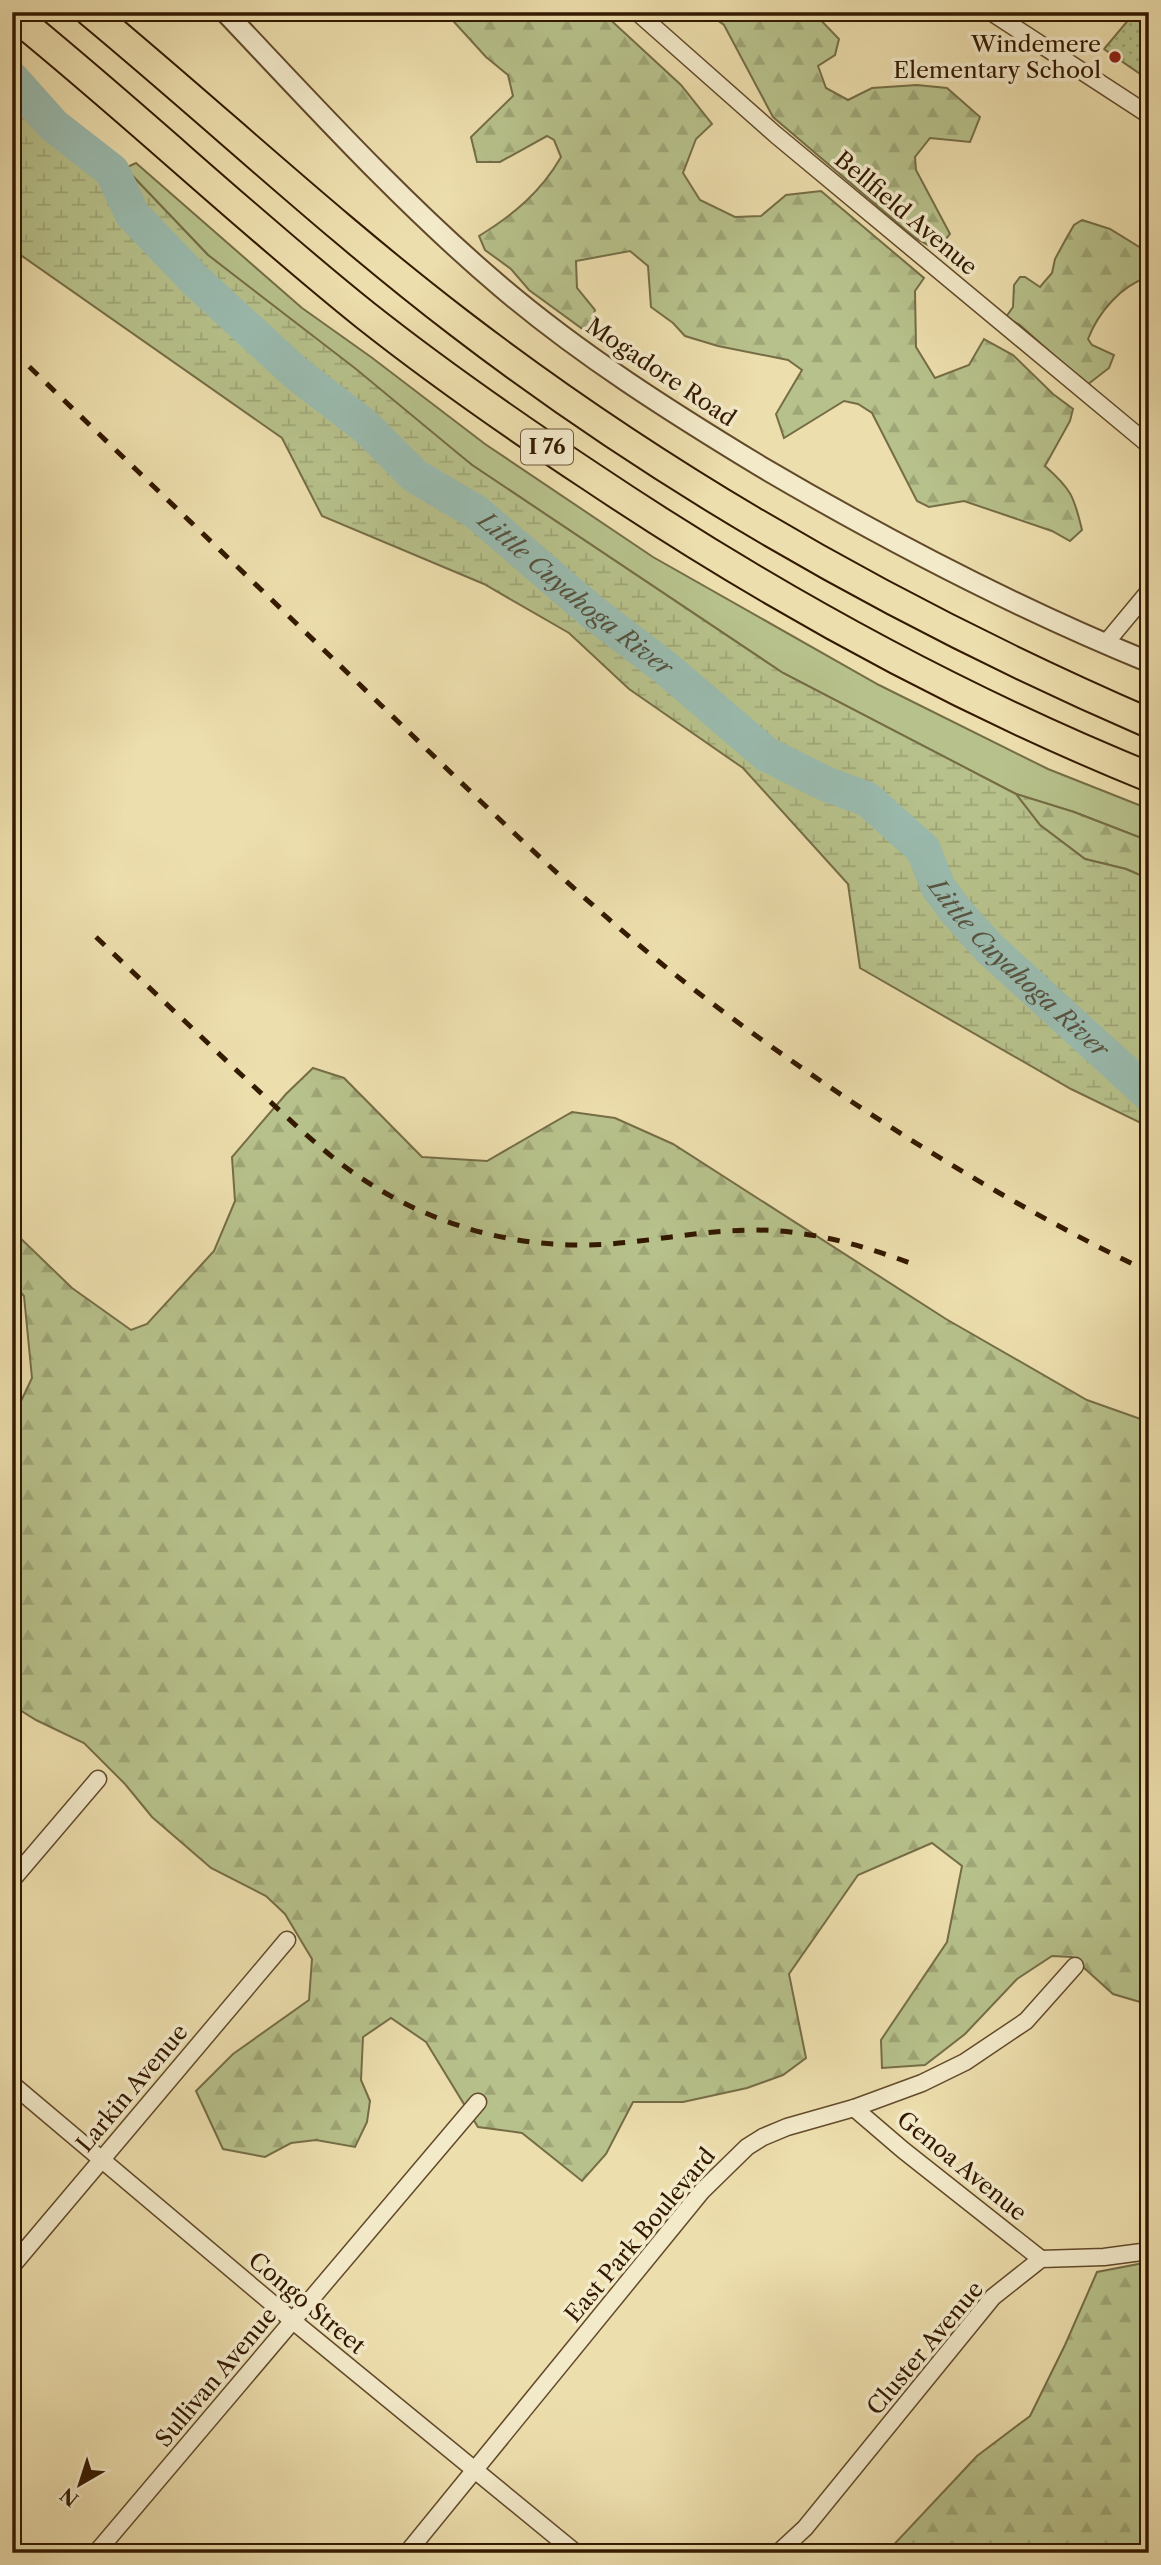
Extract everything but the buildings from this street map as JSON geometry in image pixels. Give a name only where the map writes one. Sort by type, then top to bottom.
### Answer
[{"type":"highway","name":"I 76","points":[[90,12],[313,206],[389,268],[462,326],[594,420],[768,530],[880,593],[971,641],[1149,723]]},
{"type":"highway","name":"I 76","points":[[12,14],[366,316],[512,424],[666,527],[810,612],[988,706],[1149,777]]},
{"type":"street","name":"Mogadore Road","points":[[225,12],[404,198],[495,282],[583,351],[715,438],[841,513],[952,573],[1149,662]]},
{"type":"street","name":"Bellfield Avenue","points":[[637,12],[776,135],[1149,445]]},
{"type":"street","points":[[990,12],[1149,115]]},
{"type":"street","points":[[1105,644],[1149,591]]},
{"type":"street","points":[[12,1880],[98,1779]]},
{"type":"street","name":"Larkin Avenue","points":[[12,2266],[287,1940]]},
{"type":"street","name":"East Park Boulevard","points":[[407,2553],[702,2191],[747,2147],[787,2127],[855,2108],[922,2083],[965,2062],[1026,2021],[1075,1966]]},
{"type":"street","name":"Congo Street","points":[[12,2084],[293,2321],[576,2553]]},
{"type":"street","name":"Sullivan Avenue","points":[[96,2553],[478,2102]]},
{"type":"street","name":"Genoa Avenue","points":[[855,2108],[923,2166],[1041,2259]]},
{"type":"street","points":[[1041,2259],[1104,2257],[1149,2251]]},
{"type":"street","name":"Cluster Avenue","points":[[778,2553],[805,2528],[993,2297],[1041,2259]]},
{"type":"green space","points":[[445,12],[602,12],[681,85],[712,124],[696,139],[683,173],[700,200],[735,217],[761,216],[786,195],[821,191],[924,278],[915,291],[916,347],[935,378],[969,365],[984,339],[1013,355],[1053,394],[1073,409],[1070,421],[1045,466],[1070,494],[1082,530],[1070,541],[1052,531],[964,501],[929,507],[917,501],[872,413],[858,404],[844,401],[784,438],[776,414],[802,370],[788,360],[718,346],[685,336],[673,323],[651,307],[648,266],[630,251],[576,261],[577,288],[595,310],[588,333],[529,290],[511,269],[485,250],[479,236],[525,202],[545,181],[561,157],[554,140],[547,136],[500,162],[477,162],[471,137],[513,96],[508,75],[486,57]]},
{"type":"green space","points":[[706,12],[813,12],[839,39],[835,55],[818,66],[826,88],[848,100],[872,88],[917,85],[947,88],[980,117],[970,142],[930,138],[915,157],[916,170],[950,234],[937,250],[915,238],[773,117],[724,25]]},
{"type":"green space","points":[[1135,12],[1149,12],[1149,80],[1104,49]]},
{"type":"green space","points":[[12,67],[125,168],[208,255],[356,369],[472,465],[783,673],[1016,794],[1040,825],[1085,859],[1126,869],[1149,879],[1149,1127],[1071,1089],[860,968],[848,884],[743,768],[629,689],[569,633],[484,584],[322,516],[282,438],[12,249]]},
{"type":"green space","points":[[136,163],[302,308],[485,444],[653,557],[879,685],[1048,769],[1149,809],[1149,841],[1074,812],[1016,794],[783,673],[472,465],[208,255],[125,168]]},
{"type":"green space","points":[[1082,220],[1110,229],[1149,253],[1149,277],[1120,293],[1104,310],[1092,329],[1088,339],[1092,345],[1114,355],[1109,368],[1087,385],[1020,325],[1006,317],[1013,307],[1014,285],[1020,277],[1025,277],[1040,287],[1052,273],[1055,259],[1074,225]]},
{"type":"green space","points":[[1016,794],[1074,812],[1149,841],[1149,879],[1126,869],[1085,859],[1040,825]]},
{"type":"green space","points":[[313,1068],[344,1078],[422,1157],[487,1161],[572,1112],[615,1118],[673,1144],[946,1319],[1087,1400],[1149,1422],[1149,2011],[1140,2002],[1113,1994],[1072,1957],[1052,1956],[1017,1979],[965,2034],[925,2065],[882,2068],[881,2040],[947,1942],[962,1866],[932,1843],[858,1875],[789,1974],[806,2058],[783,2075],[747,2088],[683,2102],[633,2102],[606,2154],[582,2181],[522,2133],[478,2127],[426,2042],[391,2018],[363,2037],[361,2080],[370,2101],[367,2122],[355,2147],[316,2140],[291,2143],[265,2157],[223,2149],[196,2091],[233,2054],[309,2000],[312,1959],[285,1914],[266,1896],[211,1868],[152,1817],[125,1784],[84,1743],[12,1705],[12,1420],[32,1378],[24,1296],[12,1283],[12,1230],[72,1288],[131,1330],[147,1324],[214,1251],[235,1201],[232,1157],[286,1094]]},
{"type":"green space","points":[[1149,2262],[1149,2553],[886,2553],[977,2456],[1030,2416],[1097,2272]]},
{"type":"waterway","name":"Little Cuyahoga River","points":[[12,79],[53,125],[112,171],[132,214],[195,280],[296,373],[365,426],[415,476],[476,512],[591,611],[667,669],[766,754],[826,784],[867,799],[923,849],[938,887],[989,948],[1149,1094]]},
{"type":"railway","points":[[12,350],[507,826],[590,903],[676,975],[772,1047],[876,1118],[1037,1214],[1149,1272]]},
{"type":"railway","points":[[96,937],[326,1152],[366,1181],[422,1212],[512,1239],[575,1245],[620,1243],[709,1232],[754,1230],[796,1233],[858,1246],[918,1266]]},
{"type":"place","name":"Windemere Elementary School","points":[[1115,57]]}]
